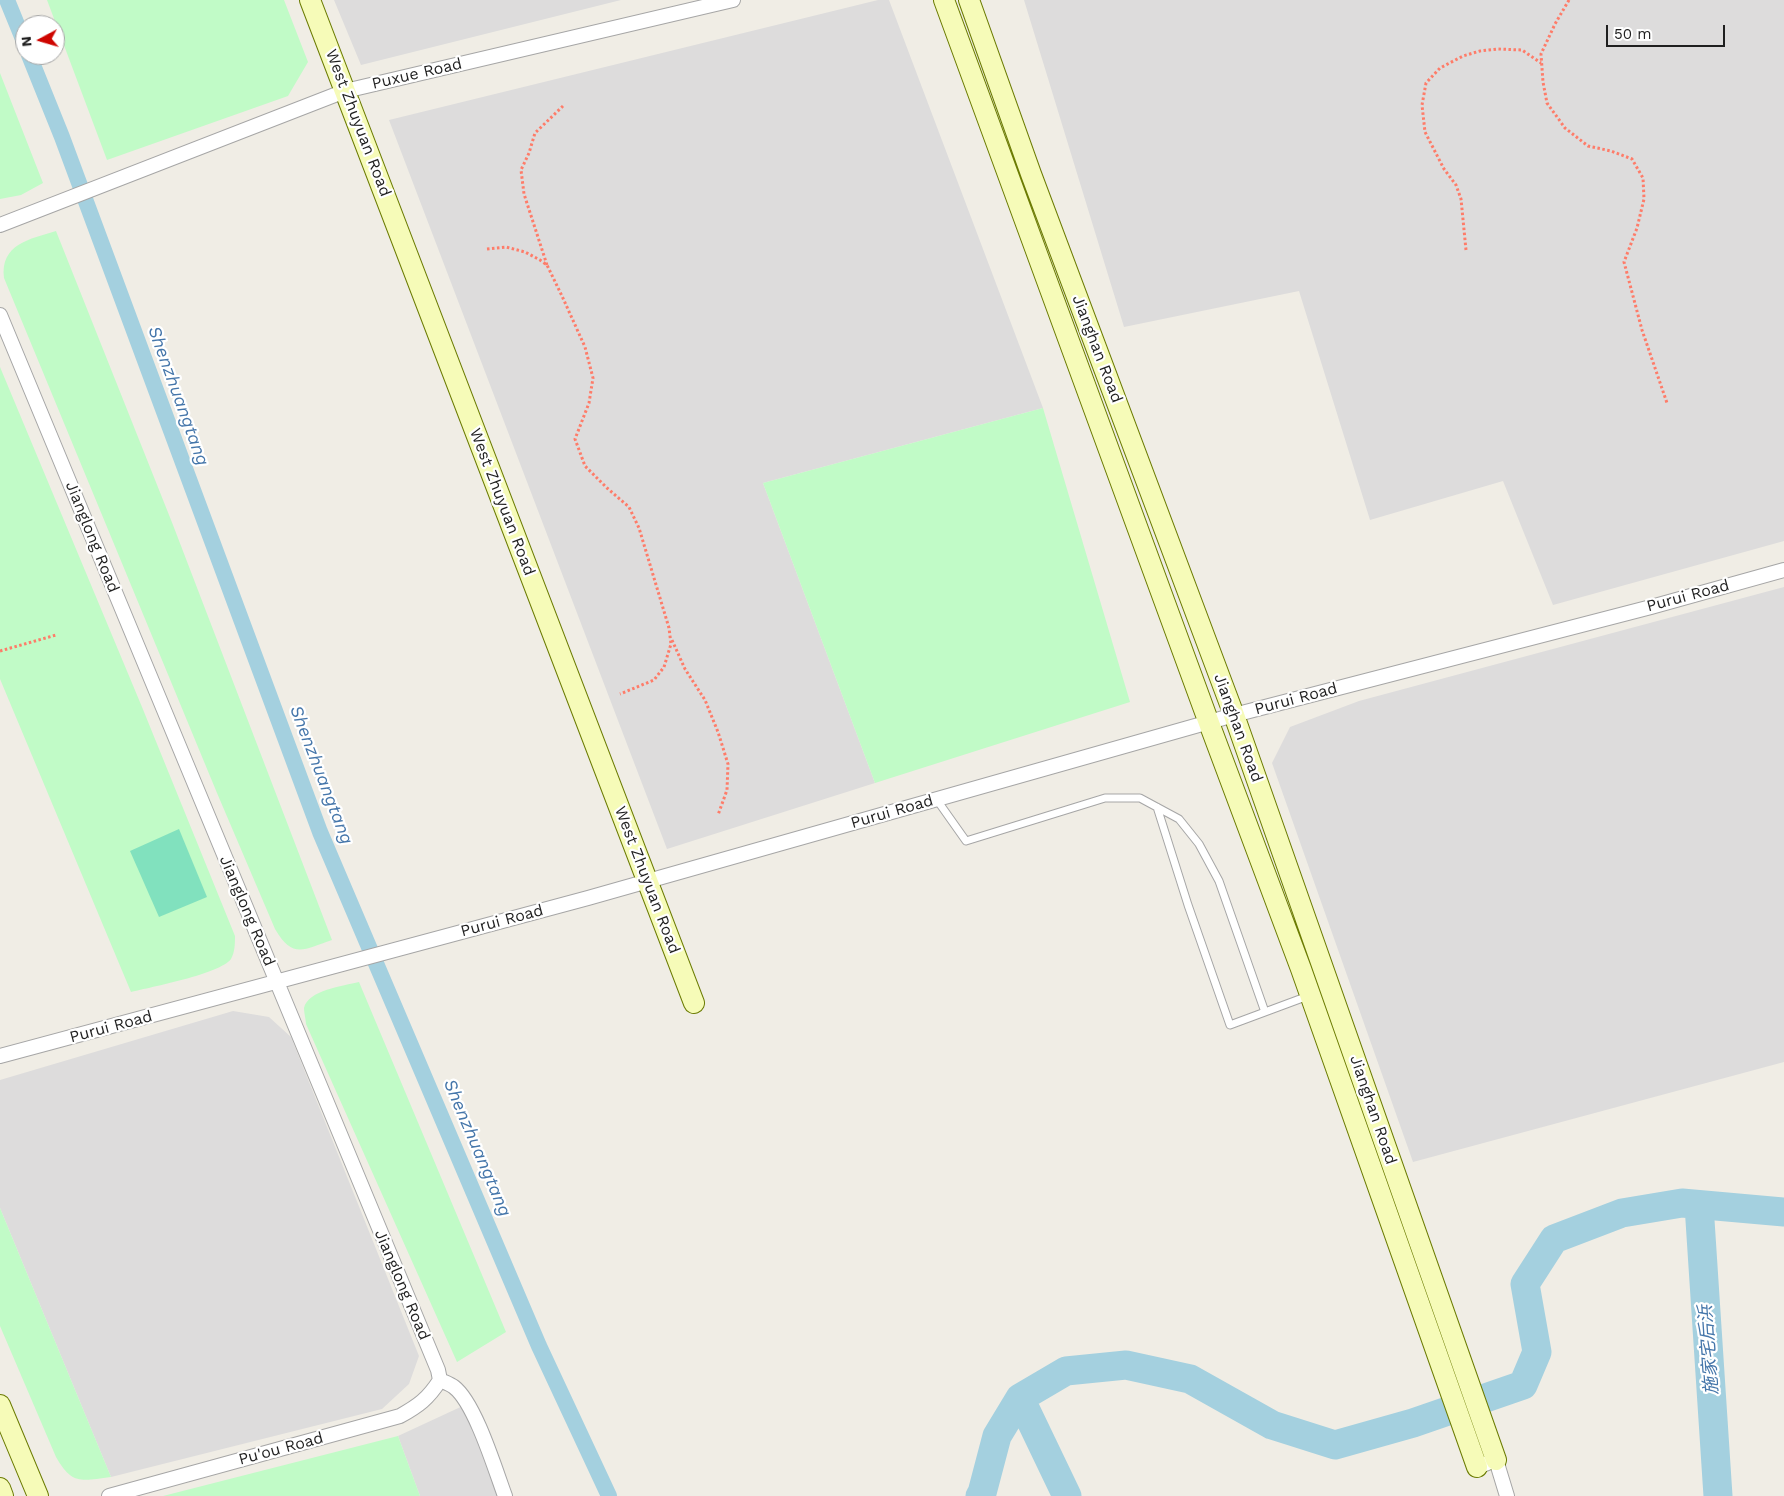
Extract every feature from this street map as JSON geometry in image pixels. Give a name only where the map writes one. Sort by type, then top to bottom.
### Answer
[{"type":"street","name":"West Zhuyuan Road","points":[[310,0],[694,1003]]},
{"type":"street","name":"Puxue Road","points":[[0,225],[345,91],[733,0]]},
{"type":"street","points":[[944,0],[1310,995],[1468,1442],[1486,1464],[1507,1496]]},
{"type":"street","name":"Jianghan Road","points":[[969,0],[1031,174],[1234,715],[1488,1438],[1486,1464]]},
{"type":"street","name":"Jianglong Road","points":[[0,315],[438,1370],[440,1380]]},
{"type":"street","name":"Purui Road","points":[[0,1056],[648,881],[1234,715],[1651,607],[1784,570]]},
{"type":"street","points":[[440,1380],[453,1386],[463,1396],[480,1428],[505,1496]]},
{"type":"street","name":"Pu'ou Road","points":[[109,1496],[400,1416],[418,1406],[431,1394],[440,1380]]},
{"type":"street","points":[[0,1405],[38,1496]]},
{"type":"street","points":[[0,1488],[3,1496]]},
{"type":"lane","points":[[937,800],[966,841],[1105,798],[1140,798],[1179,819],[1199,844],[1219,881],[1265,1012]]},
{"type":"lane","points":[[1157,806],[1188,905],[1230,1025],[1310,995]]},
{"type":"path","points":[[1569,0],[1541,54],[1547,103],[1565,128],[1588,146],[1632,159],[1643,178],[1644,199],[1637,228],[1624,262],[1642,330],[1667,404]]},
{"type":"path","points":[[1466,250],[1461,199],[1456,185],[1444,169],[1425,132],[1422,104],[1426,83],[1440,68],[1463,56],[1480,50],[1522,50],[1542,63]]},
{"type":"path","points":[[563,106],[535,133],[529,154],[521,170],[524,194],[547,265],[585,347],[593,378],[589,403],[575,439],[585,466],[629,507],[639,528],[669,628],[671,644],[664,667],[654,680],[620,694]]},
{"type":"path","points":[[487,249],[506,247],[525,252],[547,265]]},
{"type":"path","points":[[0,650],[56,635]]},
{"type":"path","points":[[670,637],[685,669],[705,700],[728,764],[727,790],[718,815]]},
{"type":"shaded area","points":[[334,0],[621,0],[361,65]]},
{"type":"shaded area","points":[[878,0],[889,0],[1043,408],[763,483],[875,783],[667,849],[389,120]]},
{"type":"shaded area","points":[[1024,0],[1784,0],[1784,541],[1553,605],[1503,481],[1370,520],[1299,291],[1124,327]]},
{"type":"shaded area","points":[[1784,587],[1784,1062],[1413,1162],[1272,763],[1290,727],[1359,701]]},
{"type":"shaded area","points":[[233,1011],[269,1017],[291,1037],[419,1356],[409,1384],[382,1409],[111,1477],[0,1208],[0,1080]]},
{"type":"shaded area","points":[[467,1404],[505,1496],[420,1496],[398,1436]]},
{"type":"green space","points":[[47,0],[284,0],[308,62],[288,96],[107,160],[65,48],[65,15],[53,15]]},
{"type":"green space","points":[[0,73],[43,183],[21,195],[0,199]]},
{"type":"green space","points":[[56,231],[173,525],[332,940],[300,950],[288,945],[281,939],[275,929],[4,278],[4,267],[7,257],[12,250],[27,240]]},
{"type":"green space","points":[[0,367],[235,936],[231,959],[224,965],[200,975],[131,992],[0,679]]},
{"type":"green space","points":[[1043,408],[1130,702],[875,783],[763,483]]},
{"type":"green space","points":[[179,829],[207,897],[159,917],[130,851]]},
{"type":"green space","points":[[359,982],[506,1332],[457,1362],[306,1024],[304,1008],[312,997],[336,987]]},
{"type":"green space","points":[[0,1208],[111,1477],[92,1480],[78,1479],[73,1477],[62,1466],[56,1457],[0,1326]]},
{"type":"green space","points":[[398,1436],[420,1496],[163,1496]]},
{"type":"waterway","name":"Shenzhuangtang","points":[[7,0],[15,20]]},
{"type":"waterway","name":"Shenzhuangtang","points":[[33,65],[62,137],[320,832],[539,1346],[609,1496]]},
{"type":"waterway","points":[[980,1496],[997,1436],[1020,1398],[1066,1371],[1126,1365],[1190,1379],[1272,1425],[1335,1445],[1413,1423],[1523,1385],[1537,1352],[1525,1284],[1554,1239],[1622,1213],[1682,1203],[1784,1212]]},
{"type":"waterway","name":"施家宅后浜","points":[[1699,1205],[1718,1496]]},
{"type":"waterway","points":[[1020,1398],[1067,1496]]}]
